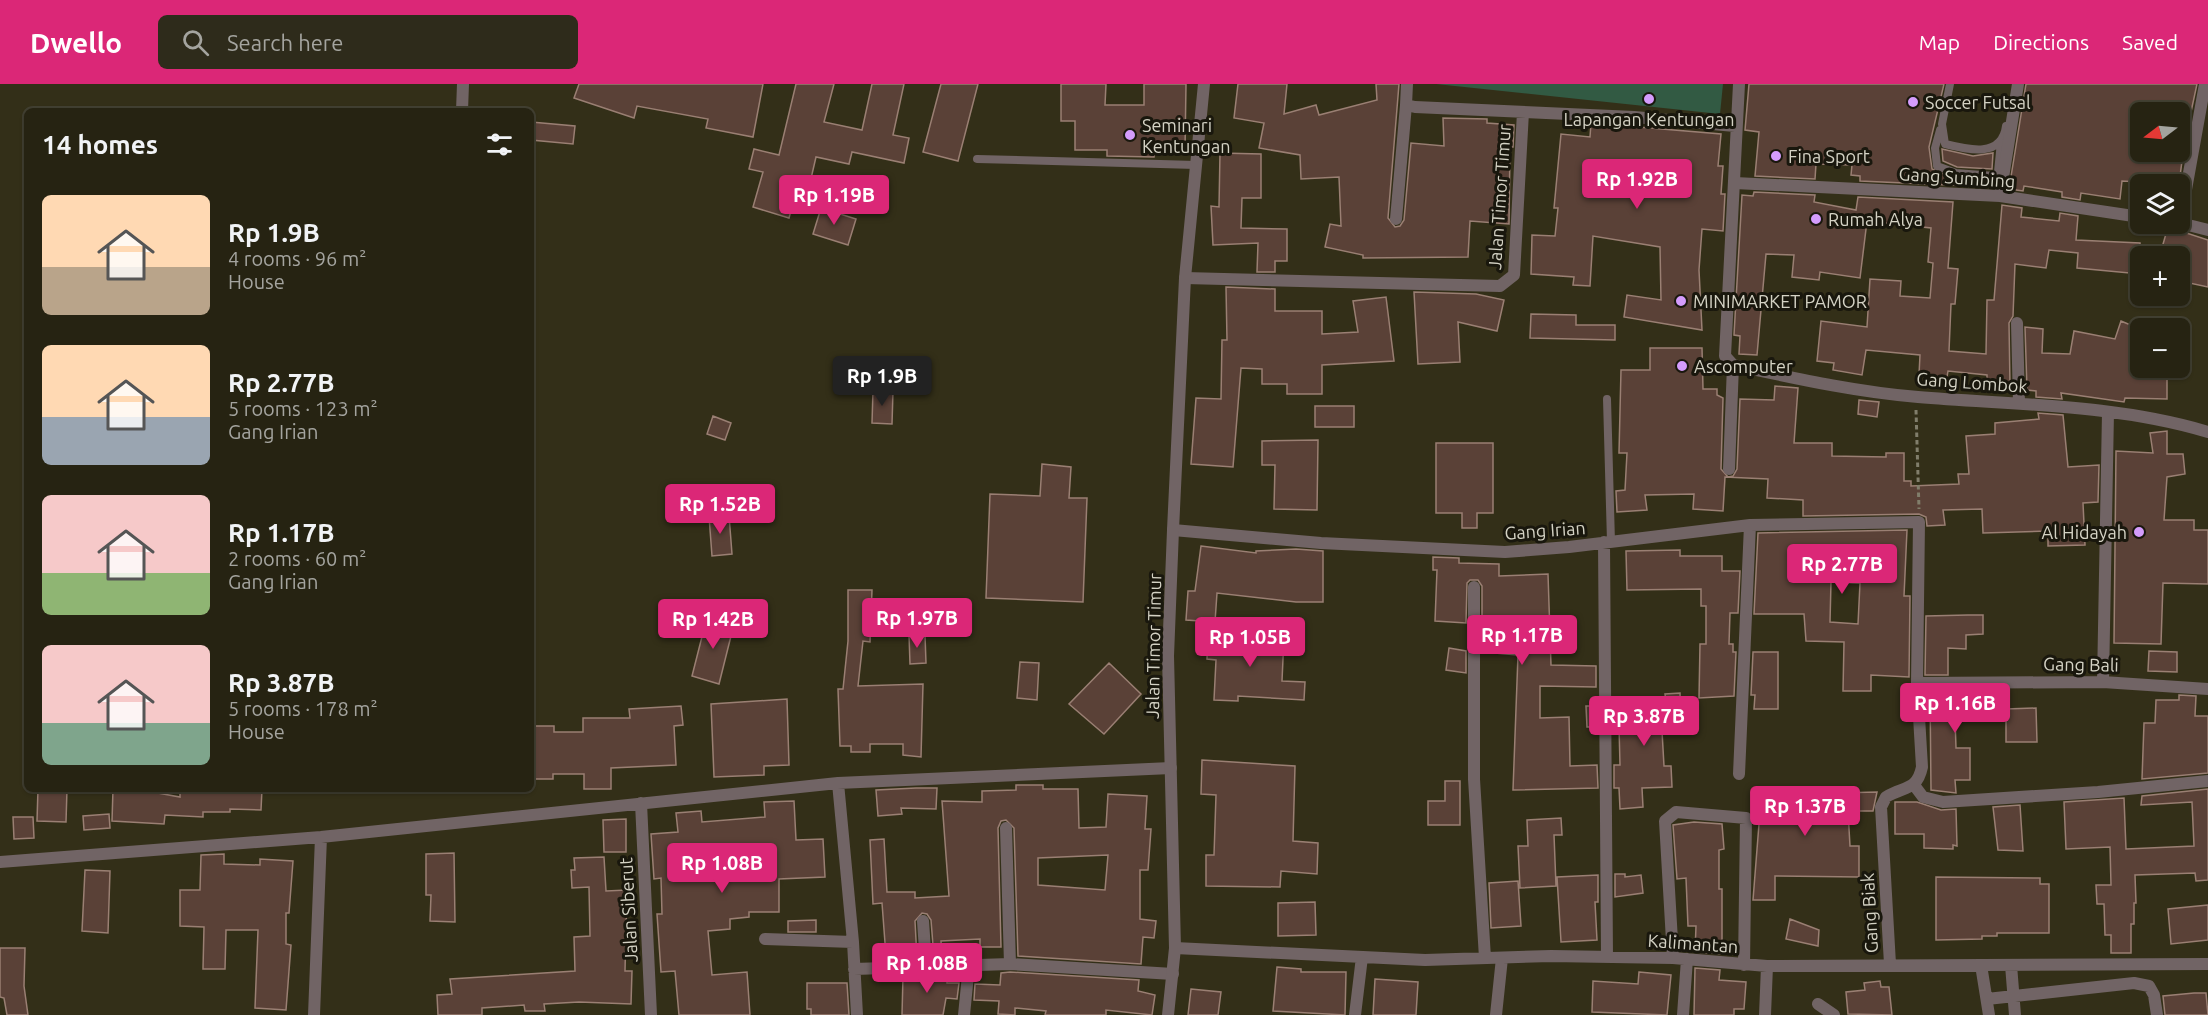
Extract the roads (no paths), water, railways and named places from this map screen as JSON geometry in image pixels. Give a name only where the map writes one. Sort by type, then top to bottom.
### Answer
[{"type":"street","points":[[462,108],[463,84]]},
{"type":"street","name":"Jalan Timor Timur","points":[[1168,1015],[1175,948],[1168,656],[1185,278],[1204,84]]},
{"type":"street","points":[[1396,219],[1407,84]]},
{"type":"street","points":[[1729,469],[1733,365],[1725,356],[1735,126],[1739,84]]},
{"type":"street","points":[[2000,196],[2018,84]]},
{"type":"street","points":[[2189,174],[2205,84]]},
{"type":"street","points":[[1406,105],[1634,117],[1735,126]]},
{"type":"street","name":"Jalan Timor Timur","points":[[1185,278],[1500,286],[1515,275],[1523,112]]},
{"type":"street","name":"Gang Sumbing","points":[[1734,183],[2000,196],[2130,216]]},
{"type":"street","points":[[2190,226],[2208,230]]},
{"type":"street","points":[[2018,323],[2019,404]]},
{"type":"street","name":"Gang Lombok","points":[[1733,365],[1815,382],[1916,397],[2108,412],[2208,432]]},
{"type":"street","points":[[2103,682],[2108,412]]},
{"type":"street","name":"Gang Irian","points":[[1173,530],[1321,543],[1505,552],[1750,525],[1919,522],[1917,683]]},
{"type":"street","points":[[1739,774],[1750,525]]},
{"type":"street","points":[[1607,542],[1607,957]]},
{"type":"street","points":[[1474,587],[1474,779],[1485,958]]},
{"type":"street","name":"Gang Bali","points":[[1917,683],[2103,682],[2208,689]]},
{"type":"street","points":[[1917,683],[1922,767],[1920,778],[1914,785],[1923,797],[1931,801],[2098,792],[2208,781]]},
{"type":"street","points":[[0,862],[321,837],[838,783],[1171,768]]},
{"type":"street","points":[[838,783],[853,942],[857,1015]]},
{"type":"street","name":"Gang Biak","points":[[1890,964],[1881,807],[1886,797],[1914,785]]},
{"type":"street","name":"Jalan Siberut","points":[[641,803],[651,1015]]},
{"type":"street","points":[[1672,958],[1665,821],[1676,812],[1746,818],[1744,965]]},
{"type":"street","points":[[1006,828],[1010,964]]},
{"type":"street","points":[[314,1015],[321,837]]},
{"type":"street","points":[[923,921],[926,965]]},
{"type":"street","points":[[765,939],[853,942]]},
{"type":"street","name":"Kalimantan","points":[[1175,948],[1425,960],[1672,958],[1767,966],[2208,964]]},
{"type":"street","points":[[1355,1015],[1362,957]]},
{"type":"street","points":[[1496,1015],[1502,958]]},
{"type":"street","points":[[1683,1015],[1687,959]]},
{"type":"street","points":[[854,969],[1010,964],[1173,974]]},
{"type":"street","points":[[964,1015],[969,965]]},
{"type":"street","points":[[1981,965],[1989,1015]]},
{"type":"street","points":[[2011,965],[2015,1015]]},
{"type":"street","points":[[1765,1015],[1767,966]]},
{"type":"street","points":[[1987,999],[2134,983],[2149,986],[2154,995],[2157,1015]]},
{"type":"street","points":[[1818,1004],[1834,1015]]},
{"type":"lane","points":[[1950,84],[1935,157],[1937,166],[1947,172],[1994,176],[1998,172],[2012,84]]},
{"type":"lane","points":[[1941,124],[1946,144],[1980,150],[1992,149],[2001,142]]},
{"type":"lane","points":[[977,159],[1196,165]]},
{"type":"lane","points":[[1607,399],[1607,542]]},
{"type":"place","name":"Lapangan Kentungan","points":[[1649,99]]},
{"type":"place","name":"Soccer Futsal","points":[[1913,102]]},
{"type":"place","name":"Seminari Kentungan","points":[[1130,135]]},
{"type":"place","name":"Fina Sport","points":[[1776,156]]},
{"type":"place","name":"Rumah Alya","points":[[1816,219]]},
{"type":"place","name":"MINIMARKET PAMOR","points":[[1681,301]]},
{"type":"place","name":"Ascomputer","points":[[1682,366]]},
{"type":"place","name":"Al Hidayah","points":[[2139,532]]}]
